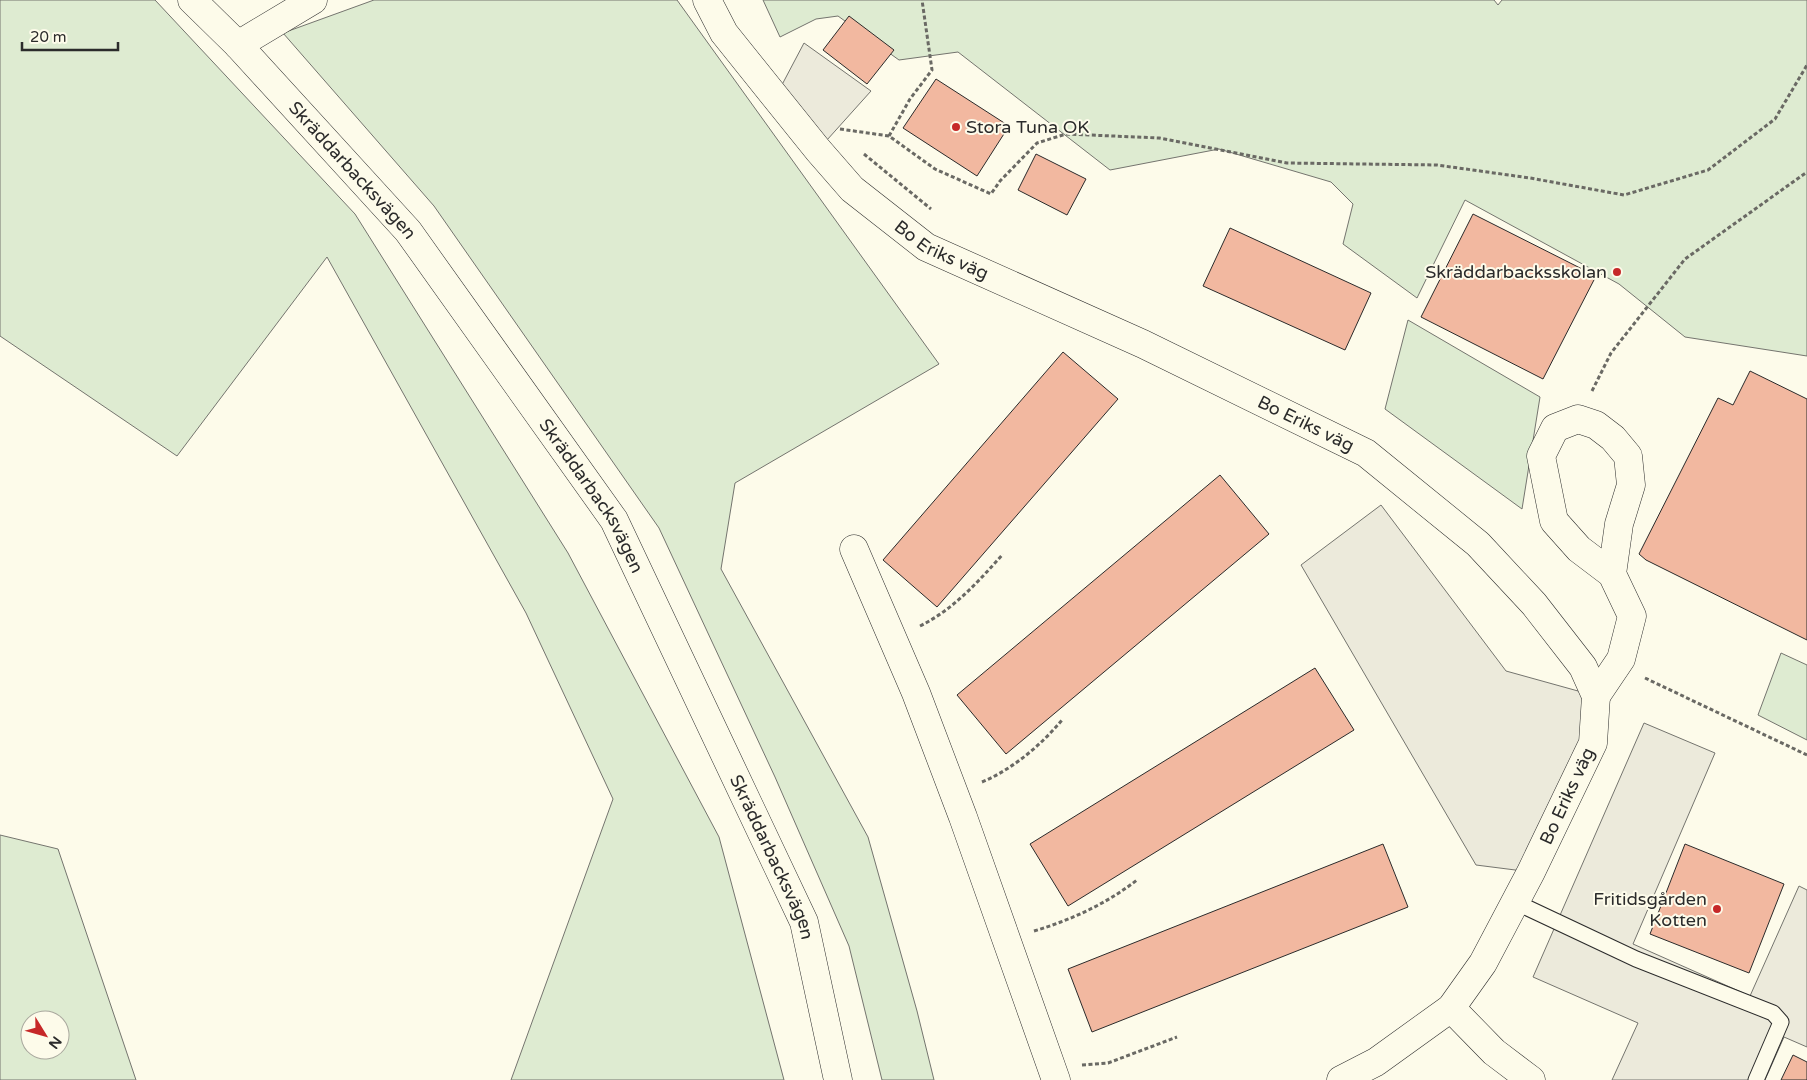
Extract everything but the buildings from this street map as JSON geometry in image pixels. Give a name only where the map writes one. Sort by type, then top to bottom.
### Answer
[{"type":"street","name":"Skräddarbacksvägen","points":[[192,0],[238,46],[408,231],[614,520],[804,922],[838,1080]]},
{"type":"street","points":[[238,46],[313,0]]},
{"type":"street","name":"Bo Eriks väg","points":[[707,0],[724,33],[818,150],[852,189],[926,247],[1143,344],[1366,453],[1484,551],[1534,604],[1584,667],[1596,696],[1593,743],[1483,963],[1451,1008],[1376,1062],[1341,1080]]},
{"type":"street","points":[[1596,696],[1621,659],[1632,616],[1612,574],[1578,549],[1554,521],[1541,456],[1555,428],[1578,419],[1602,429],[1613,438],[1628,456],[1631,485],[1619,524],[1612,574]]},
{"type":"street","points":[[854,549],[916,693],[1054,1074]]},
{"type":"street","points":[[1451,1008],[1494,1052],[1531,1080]]},
{"type":"lane","points":[[1515,902],[1636,959],[1773,1014],[1781,1022],[1756,1080]]},
{"type":"path","points":[[889,136],[910,99],[932,70],[922,0]]},
{"type":"path","points":[[840,129],[889,136],[935,169],[991,194],[1000,181],[1036,143],[1066,134],[1158,138],[1287,163],[1437,164],[1624,195],[1708,170],[1775,119],[1807,65]]},
{"type":"path","points":[[1578,419],[1611,352],[1685,259],[1807,172]]},
{"type":"path","points":[[893,640],[938,617],[970,590],[1003,554]]},
{"type":"path","points":[[954,794],[999,774],[1048,737],[1062,720]]},
{"type":"path","points":[[1007,940],[1064,922],[1117,895],[1136,880]]},
{"type":"path","points":[[1054,1074],[1108,1063],[1177,1037]]},
{"type":"green space","points":[[0,0],[155,0],[355,214],[568,553],[719,837],[784,1080],[511,1080],[613,799],[526,613],[327,257],[177,456],[0,336]]},
{"type":"green space","points":[[374,0],[677,0],[939,364],[735,483],[721,569],[868,837],[917,1011],[934,1080],[882,1080],[849,946],[775,777],[659,528],[434,206],[283,33]]},
{"type":"green space","points":[[763,0],[1494,0],[1498,5],[1502,0],[1807,0],[1807,356],[1685,337],[1619,284],[1465,200],[1417,298],[1343,244],[1353,204],[1331,182],[1219,149],[1110,170],[958,52],[899,60],[838,16],[816,19],[780,37]]},
{"type":"green space","points":[[1408,320],[1540,397],[1522,509],[1385,409]]},
{"type":"green space","points":[[1781,653],[1807,665],[1807,740],[1758,715]]},
{"type":"green space","points":[[0,835],[58,849],[136,1080],[0,1080]]},
{"type":"shaded area","points":[[804,43],[871,91],[818,150],[775,98]]},
{"type":"shaded area","points":[[1381,505],[1506,671],[1596,696],[1531,872],[1476,865],[1301,565]]},
{"type":"shaded area","points":[[1644,723],[1715,753],[1633,944],[1750,996],[1799,886],[1807,890],[1807,1047],[1784,1037],[1765,1080],[1612,1080],[1638,1023],[1533,977]]},
{"type":"place","name":"Stora Tuna OK","points":[[956,127]]},
{"type":"place","name":"Skräddarbacksskolan","points":[[1617,272]]},
{"type":"place","name":"Fritidsgården Kotten","points":[[1717,909]]}]
